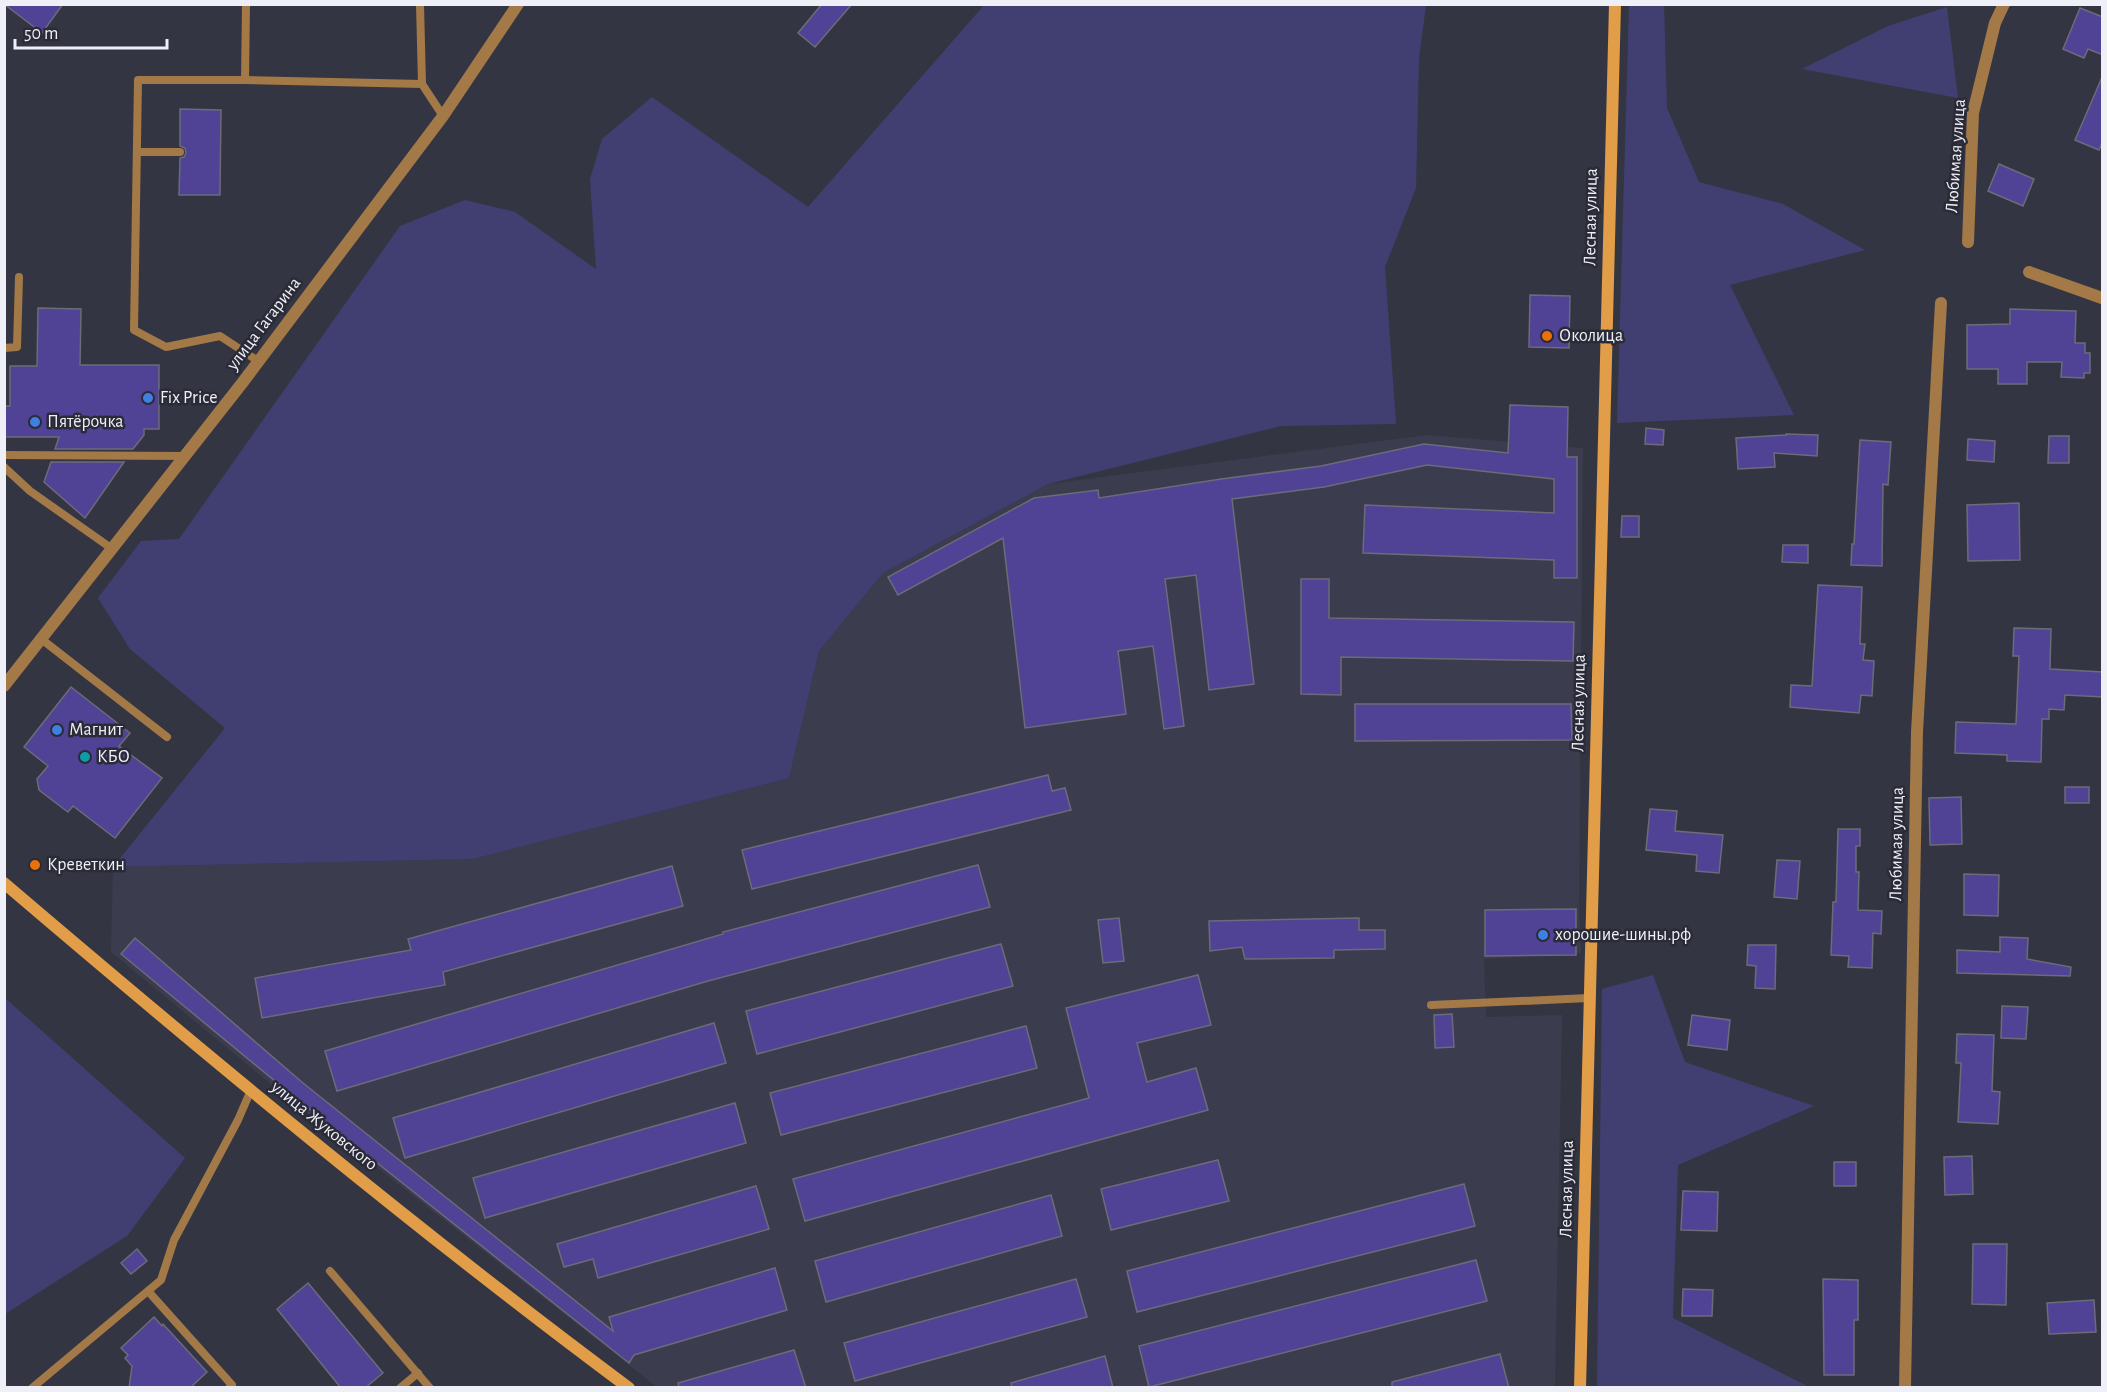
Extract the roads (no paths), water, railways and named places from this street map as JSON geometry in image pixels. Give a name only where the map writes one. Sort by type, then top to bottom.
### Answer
[{"type":"main road","name":"Лесная улица","points":[[1580,1388],[1614,4]]},
{"type":"main road","name":"улица Жуковского","points":[[4,883],[251,1090],[523,1309],[629,1388]]},
{"type":"street","name":"улица Гагарина","points":[[4,686],[186,456],[443,116],[518,4]]},
{"type":"street","name":"Любимая улица","points":[[1968,242],[1973,113],[1995,23],[2004,4]]},
{"type":"street","points":[[2029,272],[2103,298]]},
{"type":"street","name":"Любимая улица","points":[[1905,1388],[1917,732],[1941,303]]},
{"type":"lane","points":[[245,80],[246,4]]},
{"type":"lane","points":[[420,4],[422,84],[443,116]]},
{"type":"lane","points":[[258,361],[220,336],[166,347],[134,330],[138,80],[422,84]]},
{"type":"lane","points":[[137,152],[180,152]]},
{"type":"lane","points":[[4,348],[17,347],[19,277]]},
{"type":"lane","points":[[4,455],[186,456]]},
{"type":"lane","points":[[4,467],[30,491],[111,548]]},
{"type":"lane","points":[[40,638],[167,737]]},
{"type":"lane","points":[[1431,1005],[1589,998]]},
{"type":"lane","points":[[32,1388],[161,1280],[174,1240],[238,1120],[251,1090]]},
{"type":"lane","points":[[330,1271],[430,1388]]},
{"type":"lane","points":[[148,1291],[232,1385],[229,1388]]},
{"type":"lane","points":[[400,1388],[418,1373]]},
{"type":"place","name":"Околица","points":[[1547,336]]},
{"type":"place","name":"Fix Price","points":[[148,398]]},
{"type":"place","name":"Пятёрочка","points":[[35,422]]},
{"type":"place","name":"Магнит","points":[[57,730]]},
{"type":"place","name":"КБО","points":[[85,757]]},
{"type":"place","name":"Креветкин","points":[[35,865]]},
{"type":"place","name":"хорошие-шины.рф","points":[[1543,935]]}]
